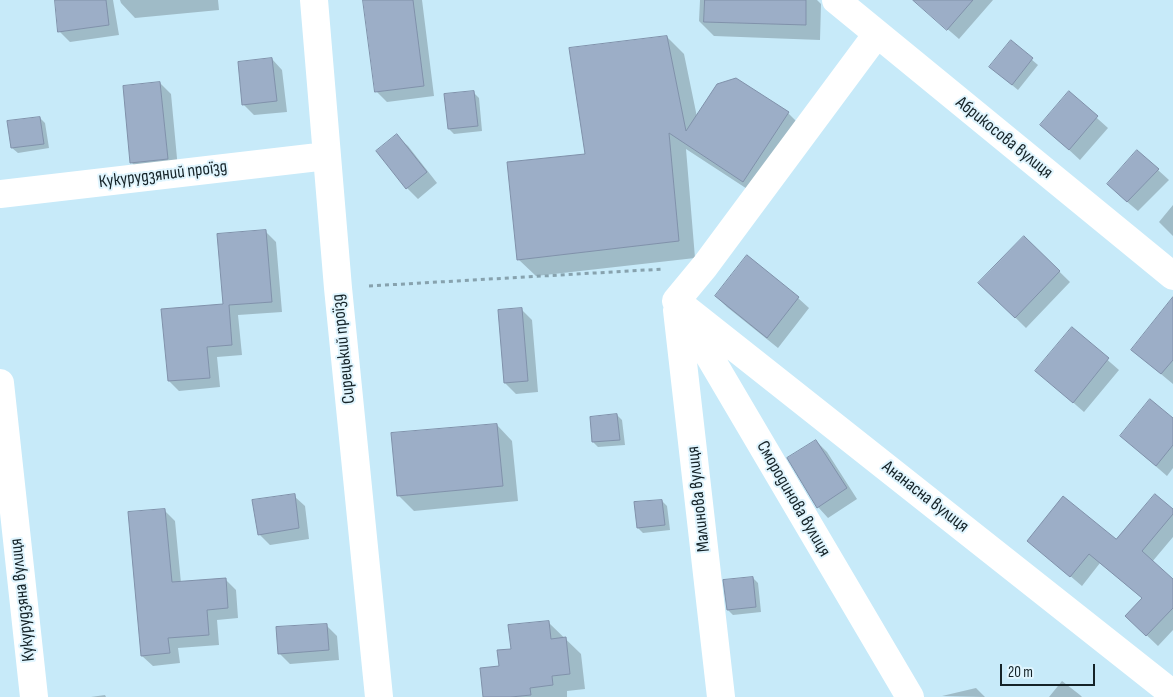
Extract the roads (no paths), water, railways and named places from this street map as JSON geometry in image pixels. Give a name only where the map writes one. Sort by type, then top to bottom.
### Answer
[{"type":"street","name":"Сирецький проїзд","points":[[314,0],[338,288],[379,697]]},
{"type":"street","name":"Абрикосова вулиця","points":[[836,0],[1173,276]]},
{"type":"street","points":[[676,301],[705,266],[877,34]]},
{"type":"street","name":"Кукурудзяний проїзд","points":[[0,194],[327,156]]},
{"type":"street","name":"Ананасна вулиця","points":[[676,301],[1173,694]]},
{"type":"street","name":"Малинова вулиця","points":[[676,301],[721,697]]},
{"type":"street","name":"Смородинова вулиця","points":[[676,301],[910,697]]},
{"type":"street","name":"Кукурудзяна вулиця","points":[[0,383],[34,697]]}]
